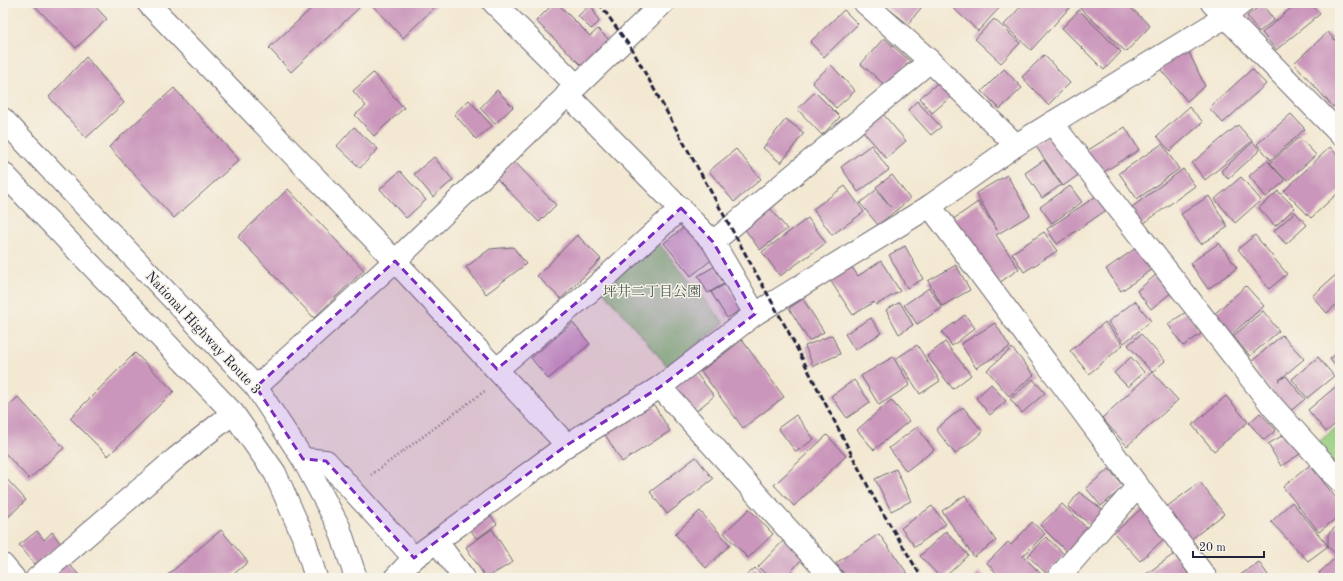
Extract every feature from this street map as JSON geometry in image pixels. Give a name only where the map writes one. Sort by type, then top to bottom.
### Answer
[{"type":"main road","points":[[148,3],[395,261],[567,445]]},
{"type":"main road","points":[[494,3],[680,208],[713,242],[754,314]]},
{"type":"main road","points":[[256,388],[395,261],[664,3]]},
{"type":"main road","points":[[865,3],[930,61],[1016,145]]},
{"type":"main road","points":[[395,578],[414,558],[567,445],[660,387],[754,314],[930,206],[1016,145],[1052,123],[1218,10],[1242,3]]},
{"type":"main road","points":[[1218,10],[1340,134]]},
{"type":"main road","points":[[713,242],[930,61]]},
{"type":"main road","name":"National Highway Route 3","points":[[3,119],[256,388],[303,459],[339,527],[356,578]]},
{"type":"main road","points":[[1052,123],[1273,407],[1340,481]]},
{"type":"main road","points":[[3,173],[233,413],[275,473],[305,541],[316,578]]},
{"type":"main road","points":[[930,206],[1206,578]]},
{"type":"main road","points":[[500,373],[680,208]]},
{"type":"main road","points":[[660,387],[832,578]]},
{"type":"main road","points":[[37,578],[175,459],[233,413]]},
{"type":"main road","points":[[303,459],[326,461],[414,558]]},
{"type":"main road","points":[[1058,578],[1138,486]]},
{"type":"main road","points":[[436,542],[464,578]]},
{"type":"main road","points":[[3,565],[14,578]]},
{"type":"path","points":[[352,490],[500,373]]},
{"type":"highlighted area","points":[[681,208],[713,242],[755,314],[660,387],[567,445],[414,558],[326,461],[303,459],[256,387],[395,261],[497,369],[594,288]]},
{"type":"green space","name":"坪井二丁目公園","points":[[655,239],[724,323],[668,367],[602,289]]},
{"type":"green space","points":[[1340,424],[1340,473],[1315,445]]},
{"type":"building","points":[[32,3],[92,3],[107,19],[76,48]]},
{"type":"building","points":[[317,3],[359,3],[361,6],[291,72],[269,48]]},
{"type":"building","points":[[370,3],[439,3],[403,38]]},
{"type":"building","points":[[554,3],[557,3],[590,36],[598,29],[609,40],[583,67],[536,21]]},
{"type":"building","points":[[888,3],[925,3],[908,24],[885,6]]},
{"type":"building","points":[[955,3],[1004,3],[978,31],[952,7]]},
{"type":"building","points":[[1024,3],[1073,4],[1031,50],[1004,25]]},
{"type":"building","points":[[1075,3],[1126,3],[1150,26],[1126,52]]},
{"type":"building","points":[[1297,3],[1310,3],[1320,14],[1276,50],[1262,33]]},
{"type":"building","points":[[591,4],[599,22],[591,29],[578,16]]},
{"type":"building","points":[[1262,4],[1274,20],[1259,32],[1247,16]]},
{"type":"building","points":[[844,10],[858,24],[824,57],[810,42]]},
{"type":"building","points":[[1079,10],[1121,52],[1104,70],[1062,28]]},
{"type":"building","points":[[994,19],[1020,43],[1001,63],[975,39]]},
{"type":"building","points":[[1328,32],[1340,46],[1340,101],[1333,107],[1294,63]]},
{"type":"building","points":[[884,38],[910,61],[887,87],[861,64]]},
{"type":"building","points":[[1185,44],[1205,86],[1187,101],[1160,69]]},
{"type":"building","points":[[1044,55],[1070,83],[1048,105],[1022,77]]},
{"type":"building","points":[[86,57],[124,103],[86,138],[49,97]]},
{"type":"building","points":[[831,65],[855,91],[836,108],[812,82]]},
{"type":"building","points":[[1004,69],[1022,88],[1000,109],[982,91]]},
{"type":"building","points":[[1252,69],[1266,84],[1223,123],[1209,108]]},
{"type":"building","points":[[373,73],[404,108],[374,136],[355,115],[366,106],[353,91]]},
{"type":"building","points":[[940,81],[953,95],[932,113],[920,98]]},
{"type":"building","points":[[174,88],[239,160],[174,218],[109,147]]},
{"type":"building","points":[[497,90],[513,107],[495,124],[480,108]]},
{"type":"building","points":[[815,92],[840,117],[822,135],[797,109]]},
{"type":"building","points":[[469,100],[492,126],[476,139],[454,114]]},
{"type":"building","points":[[917,101],[941,127],[931,135],[908,110]]},
{"type":"building","points":[[1189,107],[1203,122],[1170,151],[1157,136]]},
{"type":"building","points":[[883,114],[906,141],[886,158],[863,131]]},
{"type":"building","points":[[1291,114],[1305,129],[1271,160],[1257,144]]},
{"type":"building","points":[[786,119],[804,133],[781,163],[763,148]]},
{"type":"building","points":[[1238,125],[1252,141],[1205,180],[1192,163]]},
{"type":"building","points":[[354,127],[378,149],[360,168],[337,146]]},
{"type":"building","points":[[1125,127],[1139,150],[1099,175],[1085,152]]},
{"type":"building","points":[[1056,130],[1084,171],[1063,186],[1035,145]]},
{"type":"building","points":[[1299,137],[1316,155],[1287,181],[1270,163]]},
{"type":"building","points":[[1253,142],[1260,150],[1228,179],[1221,171]]},
{"type":"building","points":[[1162,144],[1179,169],[1137,199],[1119,173]]},
{"type":"building","points":[[871,145],[889,170],[858,192],[841,167]]},
{"type":"building","points":[[1330,147],[1340,158],[1340,191],[1311,218],[1284,191]]},
{"type":"building","points":[[736,149],[761,179],[734,202],[709,171]]},
{"type":"building","points":[[434,157],[453,180],[433,197],[414,174]]},
{"type":"building","points":[[1044,160],[1061,185],[1042,198],[1025,173]]},
{"type":"building","points":[[1267,160],[1285,181],[1266,197],[1249,176]]},
{"type":"building","points":[[514,161],[556,205],[539,222],[497,179]]},
{"type":"building","points":[[1183,169],[1195,186],[1140,226],[1128,210]]},
{"type":"building","points":[[400,171],[426,200],[406,218],[380,189]]},
{"type":"building","points":[[892,175],[910,199],[878,225],[860,203],[876,190],[891,207],[876,187]]},
{"type":"building","points":[[1007,175],[1030,215],[996,235],[1019,269],[996,285],[952,220],[978,202],[997,230],[976,193]]},
{"type":"building","points":[[1241,177],[1261,200],[1235,223],[1215,199]]},
{"type":"building","points":[[845,186],[864,212],[832,235],[813,209]]},
{"type":"building","points":[[1070,186],[1082,202],[1052,223],[1040,207]]},
{"type":"building","points":[[288,189],[364,270],[314,318],[238,237]]},
{"type":"building","points":[[1278,191],[1295,208],[1275,226],[1259,208]]},
{"type":"building","points":[[1098,195],[1108,209],[1057,244],[1047,229]]},
{"type":"building","points":[[1209,196],[1228,227],[1201,244],[1181,214]]},
{"type":"building","points":[[770,208],[787,229],[760,250],[744,228]]},
{"type":"building","points":[[1295,212],[1307,225],[1286,244],[1274,231]]},
{"type":"building","points":[[808,218],[826,243],[780,276],[762,252]]},
{"type":"building","points":[[687,225],[714,258],[691,276],[664,243]]},
{"type":"building","points":[[1044,232],[1057,251],[1024,272],[1012,253]]},
{"type":"building","points":[[577,235],[601,259],[561,299],[537,276]]},
{"type":"building","points":[[1255,235],[1287,274],[1269,289],[1238,249]]},
{"type":"building","points":[[1143,243],[1159,265],[1121,291],[1106,269]]},
{"type":"building","points":[[1219,243],[1237,268],[1208,289],[1190,263]]},
{"type":"building","points":[[905,246],[923,279],[907,288],[889,255]]},
{"type":"building","points":[[513,247],[526,264],[486,294],[466,267],[490,249]]},
{"type":"building","points":[[881,261],[900,291],[876,305],[874,302],[853,315],[830,280],[851,266],[858,276]]},
{"type":"building","points":[[956,265],[970,290],[942,306],[928,281]]},
{"type":"building","points":[[715,266],[725,283],[708,293],[698,276]]},
{"type":"building","points":[[1158,273],[1173,291],[1151,309],[1137,291]]},
{"type":"building","points":[[1338,273],[1340,274],[1340,301],[1327,313],[1312,296]]},
{"type":"building","points":[[726,284],[742,309],[727,318],[711,292]]},
{"type":"building","points":[[1246,286],[1264,306],[1231,335],[1213,315]]},
{"type":"building","points":[[929,288],[942,308],[917,324],[904,305]]},
{"type":"building","points":[[803,299],[824,332],[809,341],[789,308]]},
{"type":"building","points":[[1135,301],[1151,321],[1124,343],[1108,322]]},
{"type":"building","points":[[900,302],[913,325],[899,334],[886,310]]},
{"type":"building","points":[[1263,311],[1279,331],[1250,356],[1233,336]]},
{"type":"building","points":[[1186,312],[1201,334],[1183,346],[1168,324]]},
{"type":"building","points":[[965,315],[975,328],[952,346],[942,332]]},
{"type":"building","points":[[871,318],[881,333],[855,350],[845,334]]},
{"type":"building","points":[[1105,322],[1123,345],[1089,374],[1070,351]]},
{"type":"building","points":[[573,323],[590,344],[548,379],[531,358]]},
{"type":"building","points":[[995,323],[1010,347],[976,368],[961,344]]},
{"type":"building","points":[[1141,334],[1165,361],[1152,372],[1128,345]]},
{"type":"building","points":[[832,335],[840,354],[813,366],[805,346]]},
{"type":"building","points":[[1282,335],[1304,359],[1278,381],[1286,376],[1305,399],[1288,413],[1250,363]]},
{"type":"building","points":[[742,340],[784,397],[743,428],[701,371]]},
{"type":"building","points":[[945,342],[971,375],[953,389],[927,356]]},
{"type":"building","points":[[917,345],[940,381],[920,394],[897,358]]},
{"type":"building","points":[[1012,348],[1034,375],[1009,396],[987,370]]},
{"type":"building","points":[[1340,351],[1340,372],[1330,359]]},
{"type":"building","points":[[135,353],[174,391],[108,456],[70,418]]},
{"type":"building","points":[[893,357],[910,385],[879,405],[861,376]]},
{"type":"building","points":[[1131,357],[1144,372],[1128,387],[1114,373]]},
{"type":"building","points":[[1318,357],[1334,376],[1307,398],[1292,379]]},
{"type":"building","points":[[693,369],[714,396],[695,412],[674,385]]},
{"type":"building","points":[[1152,372],[1178,400],[1127,446],[1102,418]]},
{"type":"building","points":[[1033,379],[1045,393],[1022,413],[1010,399]]},
{"type":"building","points":[[854,380],[870,402],[847,418],[831,396]]},
{"type":"building","points":[[1340,383],[1340,420],[1326,432],[1308,410]]},
{"type":"building","points":[[991,384],[1006,401],[990,415],[976,398]]},
{"type":"building","points":[[1226,396],[1248,422],[1214,451],[1192,425]]},
{"type":"building","points":[[18,397],[64,448],[29,479],[3,451],[3,411]]},
{"type":"building","points":[[649,397],[670,431],[622,462],[601,428]]},
{"type":"building","points":[[891,400],[909,421],[874,450],[857,430]]},
{"type":"building","points":[[963,407],[983,432],[955,454],[936,429]]},
{"type":"building","points":[[1260,413],[1276,430],[1264,440],[1249,423]]},
{"type":"building","points":[[796,415],[814,439],[796,452],[778,428]]},
{"type":"building","points":[[917,427],[934,450],[906,471],[889,448]]},
{"type":"building","points":[[1290,431],[1303,452],[1281,466],[1268,444]]},
{"type":"building","points":[[827,435],[846,456],[794,506],[774,485]]},
{"type":"building","points":[[696,457],[713,479],[667,514],[650,492]]},
{"type":"building","points":[[1310,465],[1340,503],[1340,515],[1319,532],[1283,487]]},
{"type":"building","points":[[896,469],[911,501],[891,511],[875,479]]},
{"type":"building","points":[[1109,469],[1124,487],[1101,506],[1086,488]]},
{"type":"building","points":[[3,475],[26,500],[3,522]]},
{"type":"building","points":[[1200,482],[1224,514],[1189,541],[1165,508]]},
{"type":"building","points":[[1079,492],[1106,512],[1094,527],[1068,507]]},
{"type":"building","points":[[965,495],[996,541],[974,557],[942,511]]},
{"type":"building","points":[[1292,502],[1328,546],[1308,561],[1271,522]]},
{"type":"building","points":[[1062,504],[1090,531],[1068,553],[1040,525]]},
{"type":"building","points":[[932,506],[946,524],[915,547],[901,528]]},
{"type":"building","points":[[1142,508],[1167,536],[1140,561],[1114,533]]},
{"type":"building","points":[[749,509],[773,534],[748,558],[724,533]]},
{"type":"building","points":[[486,510],[497,524],[477,539],[467,525]]},
{"type":"building","points":[[700,511],[730,545],[706,568],[675,534]]},
{"type":"building","points":[[1032,522],[1045,534],[1023,556],[1045,578],[1001,578],[987,563],[1008,542],[1011,545]]},
{"type":"building","points":[[1340,523],[1340,578],[1324,578],[1319,573],[1337,556],[1328,546],[1328,534]]},
{"type":"building","points":[[492,529],[513,562],[486,578],[466,547]]},
{"type":"building","points":[[221,530],[248,562],[229,578],[164,578]]},
{"type":"building","points":[[37,531],[44,540],[52,532],[61,544],[35,564],[19,545]]},
{"type":"building","points":[[946,531],[968,555],[944,578],[941,578],[920,556]]},
{"type":"building","points":[[879,534],[910,577],[847,578],[836,563]]},
{"type":"building","points":[[1046,537],[1065,555],[1047,574],[1028,556]]},
{"type":"building","points":[[785,539],[804,557],[785,578],[770,578],[758,567]]},
{"type":"building","points":[[1174,554],[1191,578],[1142,577]]},
{"type":"building","points":[[64,559],[82,578],[44,578]]},
{"type":"building","points":[[1259,562],[1270,578],[1236,578]]},
{"type":"building","points":[[755,568],[765,578],[744,578]]},
{"type":"building","points":[[979,572],[985,578],[973,578]]},
{"type":"railway","points":[[599,3],[633,51],[788,331],[874,498],[922,578]]}]
